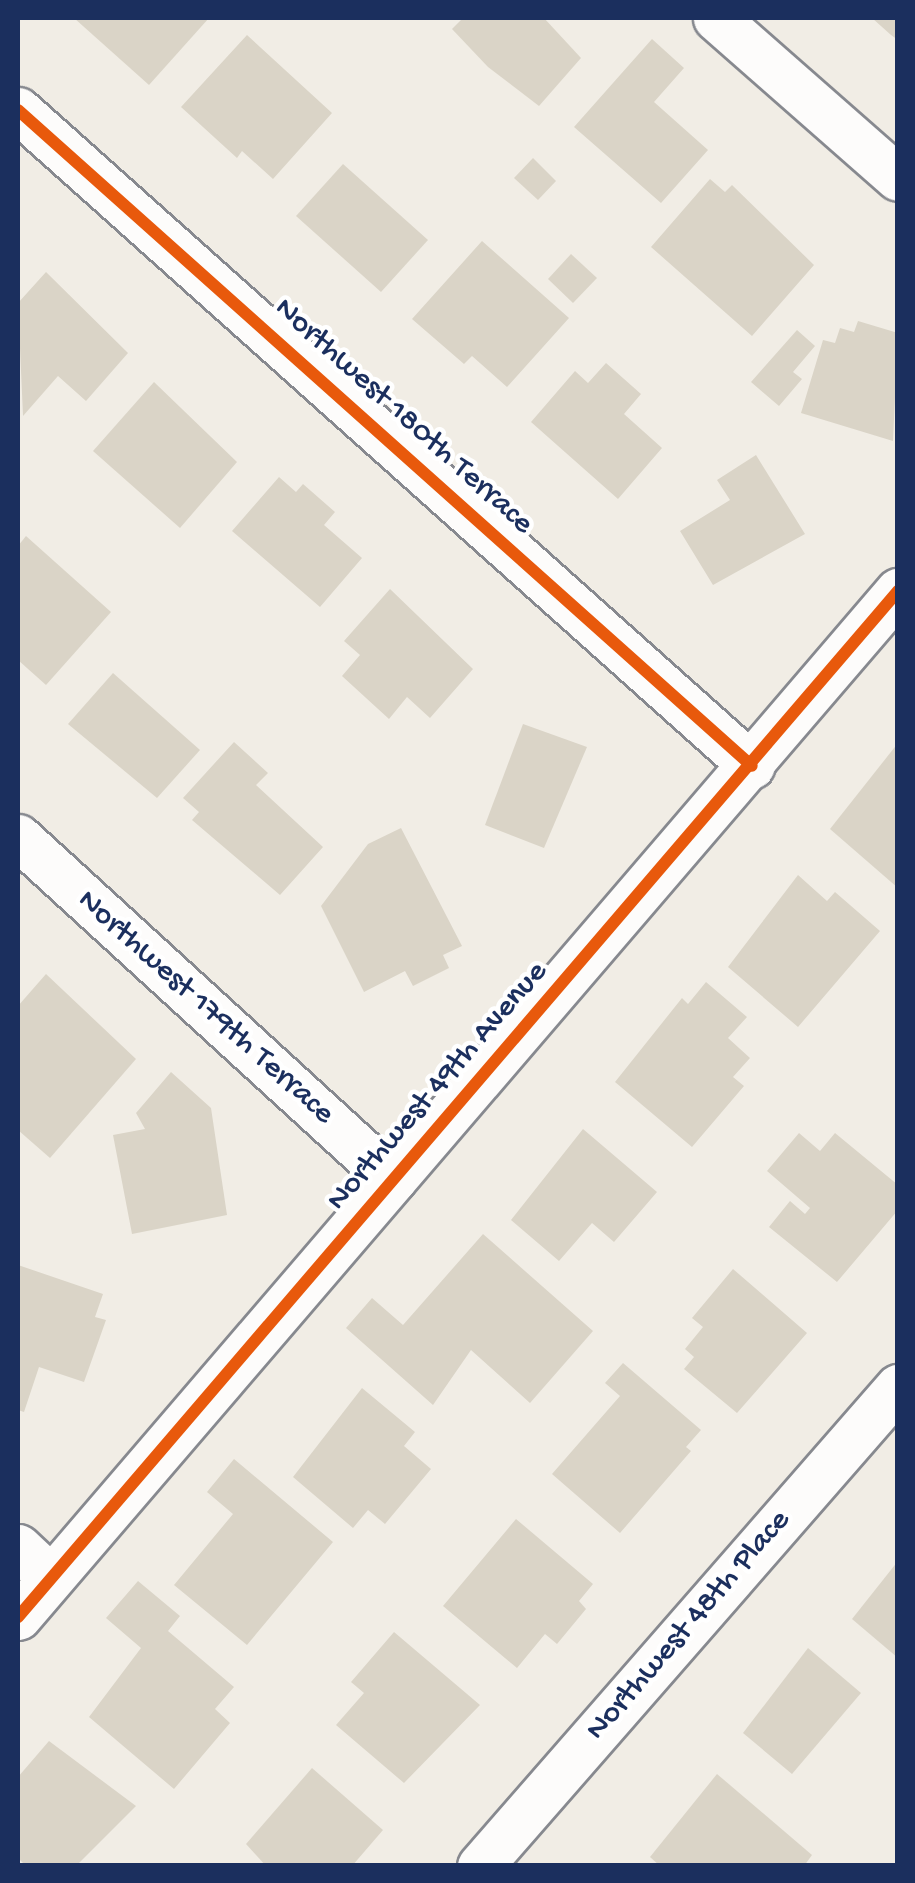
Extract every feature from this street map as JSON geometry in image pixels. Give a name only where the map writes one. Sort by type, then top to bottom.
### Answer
[{"type":"street","points":[[716,18],[898,178]]},
{"type":"street","name":"Northwest 180th Terrace","points":[[18,110],[752,766]]},
{"type":"street","name":"Northwest 49th Avenue","points":[[18,1616],[34,1561],[394,1180],[898,591]]},
{"type":"street","name":"Northwest 179th Terrace","points":[[18,837],[394,1180]]},
{"type":"street","name":"Northwest 48th Place","points":[[480,1866],[898,1386]]},
{"type":"building","points":[[74,18],[209,18],[149,85]]},
{"type":"building","points":[[463,18],[544,18],[581,58],[539,106],[488,67],[452,29]]},
{"type":"building","points":[[872,18],[898,18],[898,40],[891,35]]},
{"type":"building","points":[[247,35],[332,113],[273,179],[242,151],[237,158],[181,107]]},
{"type":"building","points":[[652,39],[684,68],[654,102],[708,150],[661,203],[574,127]]},
{"type":"building","points":[[533,158],[556,181],[538,200],[514,178]]},
{"type":"building","points":[[343,164],[428,240],[381,292],[296,216]]},
{"type":"building","points":[[710,179],[725,192],[732,185],[814,265],[752,336],[651,247]]},
{"type":"building","points":[[482,241],[569,318],[507,387],[472,356],[464,364],[412,319]]},
{"type":"building","points":[[571,254],[597,278],[573,303],[548,279]]},
{"type":"building","points":[[46,272],[128,353],[86,401],[58,376],[23,416],[18,303]]},
{"type":"building","points":[[858,321],[898,333],[893,441],[801,413],[823,340],[835,343],[840,328],[854,332]]},
{"type":"building","points":[[797,330],[815,346],[793,372],[802,379],[779,406],[751,382]]},
{"type":"building","points":[[606,363],[641,394],[624,414],[662,448],[618,499],[531,422],[575,371],[588,383]]},
{"type":"building","points":[[154,382],[237,462],[180,528],[93,451]]},
{"type":"building","points":[[756,455],[805,534],[713,585],[680,531],[730,500],[717,480]]},
{"type":"building","points":[[279,477],[296,492],[303,484],[335,512],[324,525],[362,558],[320,607],[232,531]]},
{"type":"building","points":[[26,536],[111,612],[46,685],[18,660],[18,546]]},
{"type":"building","points":[[390,589],[473,669],[430,718],[407,697],[389,719],[342,676],[360,655],[344,641]]},
{"type":"building","points":[[113,673],[200,750],[157,798],[68,724]]},
{"type":"building","points":[[523,724],[587,747],[544,848],[485,825]]},
{"type":"building","points":[[234,742],[268,773],[256,785],[323,847],[280,895],[192,820],[199,812],[183,798]]},
{"type":"building","points":[[898,743],[898,888],[830,829]]},
{"type":"building","points":[[401,828],[462,946],[443,955],[449,968],[413,986],[405,971],[364,992],[321,906],[368,844]]},
{"type":"building","points":[[798,875],[827,901],[835,892],[880,931],[798,1027],[728,967]]},
{"type":"building","points":[[46,974],[136,1059],[50,1158],[18,1130],[18,1006]]},
{"type":"building","points":[[706,982],[747,1017],[728,1038],[750,1058],[733,1077],[744,1086],[692,1147],[615,1082],[682,998],[688,1004]]},
{"type":"building","points":[[171,1072],[211,1108],[227,1215],[132,1234],[113,1135],[145,1129],[136,1113]]},
{"type":"building","points":[[583,1129],[657,1192],[614,1242],[592,1223],[559,1261],[511,1220]]},
{"type":"building","points":[[799,1133],[820,1151],[835,1133],[898,1185],[898,1210],[837,1282],[769,1227],[790,1201],[805,1214],[810,1208],[767,1171]]},
{"type":"building","points":[[483,1234],[593,1331],[530,1403],[471,1350],[433,1405],[346,1328],[372,1298],[403,1325]]},
{"type":"building","points":[[18,1265],[103,1294],[95,1317],[106,1320],[84,1382],[39,1367],[24,1412],[18,1410]]},
{"type":"building","points":[[733,1269],[807,1333],[737,1413],[684,1369],[694,1357],[685,1349],[703,1327],[692,1318]]},
{"type":"building","points":[[623,1363],[701,1430],[686,1447],[691,1451],[620,1533],[552,1474],[620,1396],[605,1383]]},
{"type":"building","points":[[362,1388],[415,1432],[404,1446],[431,1469],[385,1524],[368,1510],[353,1528],[293,1477]]},
{"type":"building","points":[[234,1459],[333,1542],[247,1645],[174,1585],[233,1514],[207,1492]]},
{"type":"building","points":[[516,1519],[593,1584],[579,1601],[586,1609],[557,1644],[545,1634],[517,1668],[443,1606]]},
{"type":"building","points":[[898,1561],[898,1658],[852,1619]]},
{"type":"building","points":[[138,1581],[180,1616],[168,1631],[234,1687],[215,1709],[230,1723],[174,1789],[89,1717],[141,1648],[106,1618]]},
{"type":"building","points":[[394,1632],[480,1705],[404,1783],[336,1725],[364,1693],[351,1682]]},
{"type":"building","points":[[808,1648],[861,1693],[792,1774],[743,1733]]},
{"type":"building","points":[[49,1741],[136,1806],[77,1865],[26,1866],[18,1858],[18,1777]]},
{"type":"building","points":[[312,1768],[383,1830],[352,1866],[266,1866],[246,1844]]},
{"type":"building","points":[[717,1774],[812,1855],[804,1866],[660,1866],[650,1857]]},
{"type":"cycle path","points":[[18,110],[752,766]]},
{"type":"cycle path","points":[[18,1617],[898,591]]}]
